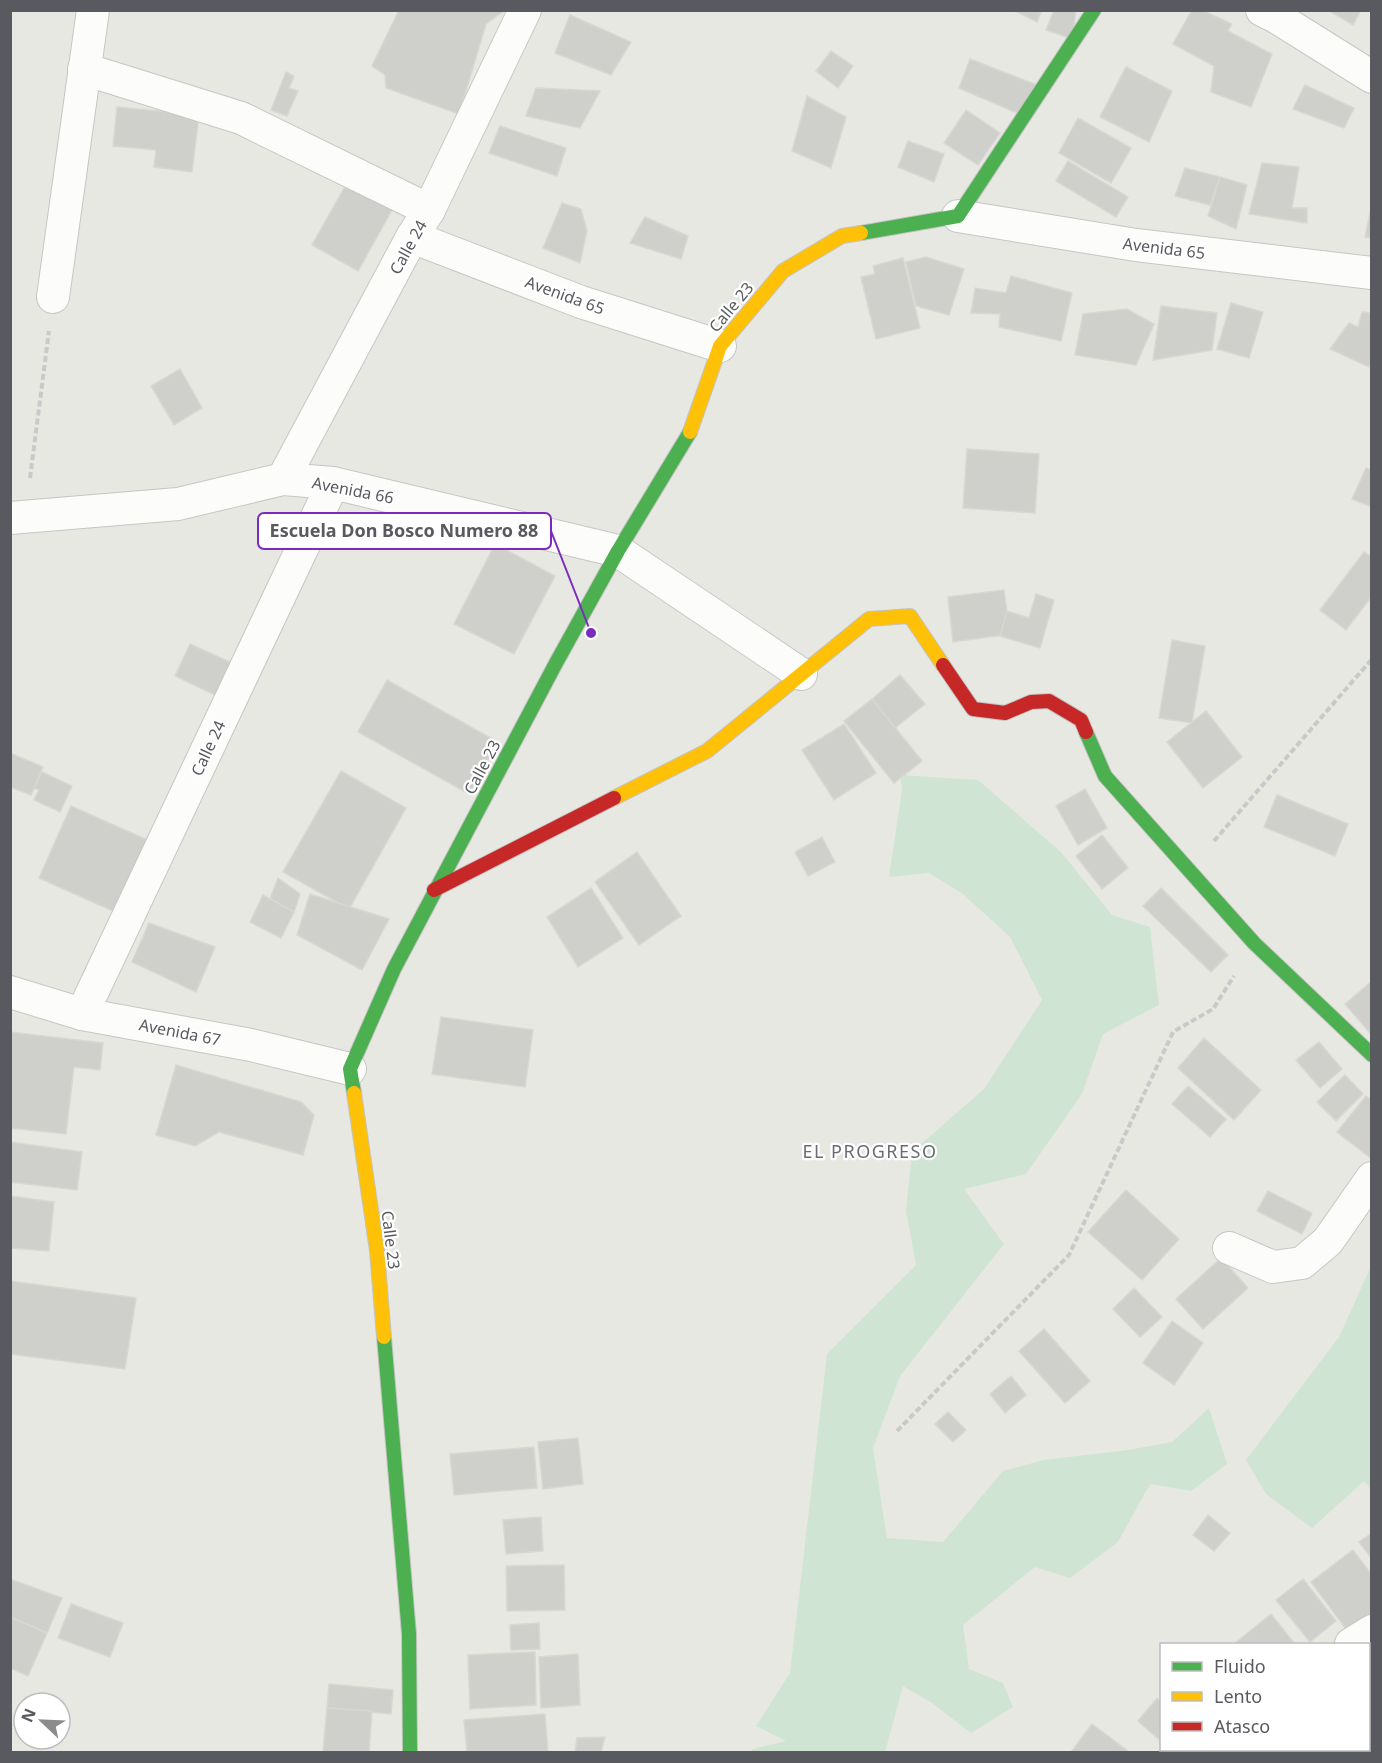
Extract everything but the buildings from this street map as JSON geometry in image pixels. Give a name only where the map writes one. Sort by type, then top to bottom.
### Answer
[{"type":"street","points":[[53,297],[93,10]]},
{"type":"street","name":"Calle 24","points":[[283,479],[412,237],[429,210],[525,10]]},
{"type":"street","points":[[958,216],[1094,10]]},
{"type":"street","points":[[1262,10],[1371,77]]},
{"type":"street","points":[[84,69],[241,118],[429,210]]},
{"type":"street","name":"Avenida 65","points":[[958,216],[1136,245],[1371,273]]},
{"type":"street","name":"Calle 23","points":[[410,1752],[409,1634],[378,1263],[350,1069],[394,969],[434,891],[618,551],[689,436],[720,346],[783,271],[842,236],[958,216]]},
{"type":"street","name":"Avenida 65","points":[[412,237],[581,302],[720,346]]},
{"type":"street","name":"Avenida 66","points":[[18,518],[178,504],[283,479],[333,483],[618,551],[801,674]]},
{"type":"street","name":"Calle 24","points":[[82,1014],[333,483]]},
{"type":"street","points":[[434,891],[707,751],[870,619],[910,616],[973,709],[1005,712],[1031,702],[1049,701],[1081,720],[1105,776],[1254,943],[1371,1055]]},
{"type":"street","name":"Avenida 67","points":[[10,992],[82,1014],[251,1045],[350,1069]]},
{"type":"street","points":[[1229,1248],[1273,1267],[1302,1263],[1328,1241],[1371,1178]]},
{"type":"street","points":[[1353,1643],[1371,1631]]},
{"type":"path","points":[[18,518],[53,297]]},
{"type":"path","points":[[1188,871],[1371,659]]},
{"type":"path","points":[[897,1431],[1069,1255],[1173,1032],[1214,1009],[1254,943]]},
{"type":"green space","points":[[900,775],[978,780],[1061,852],[1112,915],[1150,927],[1159,1005],[1103,1034],[1082,1094],[1026,1174],[964,1189],[1004,1244],[900,1376],[873,1448],[887,1538],[943,1542],[1003,1471],[1044,1460],[1172,1442],[1209,1408],[1227,1464],[1191,1491],[1150,1484],[1118,1542],[1070,1578],[1035,1567],[963,1625],[969,1669],[1003,1683],[1013,1707],[971,1733],[932,1703],[903,1686],[885,1752],[750,1752],[753,1749],[786,1741],[756,1726],[790,1673],[827,1354],[916,1265],[906,1211],[912,1152],[984,1089],[1042,1000],[1010,937],[963,894],[929,873],[889,877],[902,790]]},
{"type":"green space","points":[[1371,1266],[1371,1490],[1364,1481],[1312,1528],[1266,1494],[1246,1460],[1339,1337]]},
{"type":"traffic: fast","points":[[861,233],[958,216],[1094,10]]},
{"type":"traffic: fast","points":[[354,1093],[350,1069],[394,969],[556,663],[618,551],[690,432]]},
{"type":"traffic: fast","points":[[1086,732],[1105,776],[1254,943],[1372,1055]]},
{"type":"traffic: fast","points":[[384,1337],[409,1634],[410,1752]]},
{"type":"traffic: slow","points":[[690,432],[720,346],[783,271],[842,236],[861,233]]},
{"type":"traffic: slow","points":[[614,798],[707,751],[869,619],[910,616],[943,665]]},
{"type":"traffic: slow","points":[[354,1093],[377,1251],[384,1337]]},
{"type":"traffic: jam","points":[[943,665],[973,709],[1005,713],[1031,702],[1049,701],[1081,720],[1086,732]]},
{"type":"traffic: jam","points":[[434,890],[614,798]]},
{"type":"place","name":"Escuela Don Bosco Numero 88","points":[[591,633]]},
{"type":"district","name":"EL PROGRESO","points":[[870,1151]]}]
